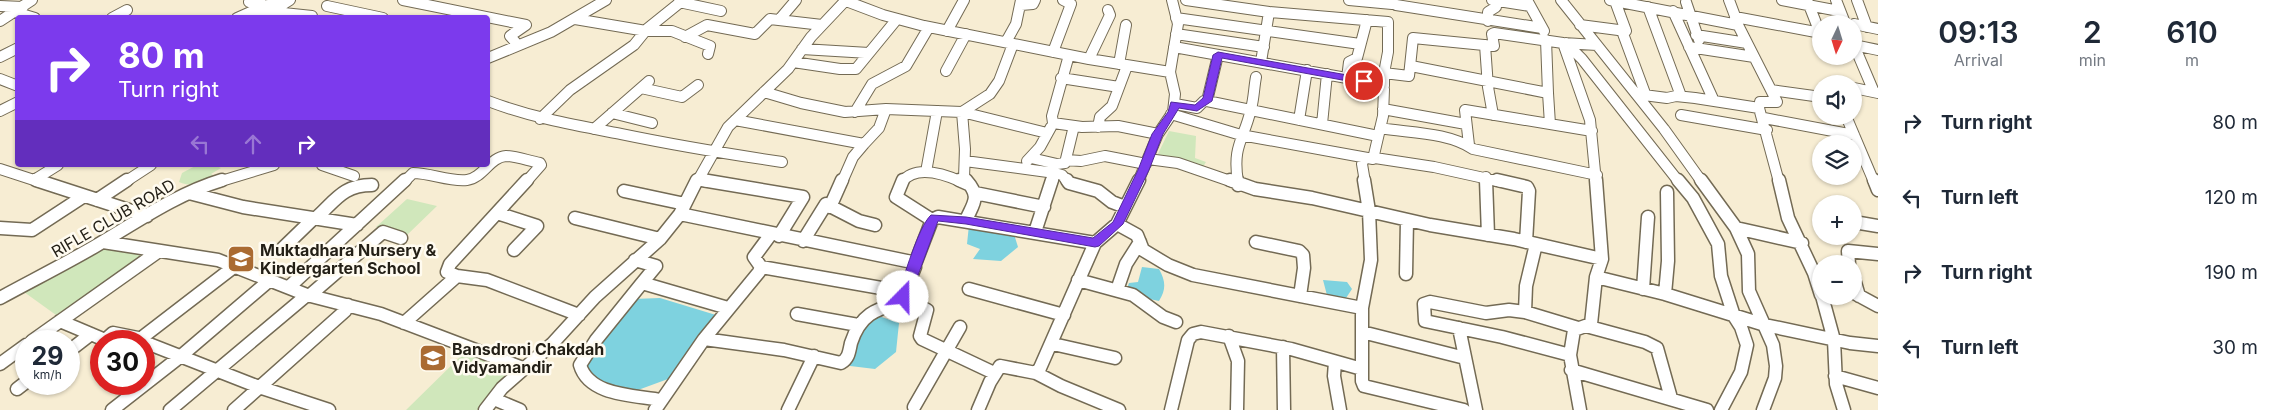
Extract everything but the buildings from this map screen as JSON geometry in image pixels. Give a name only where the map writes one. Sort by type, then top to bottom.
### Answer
[{"type":"street","points":[[0,21],[32,0]]},
{"type":"street","points":[[252,0],[249,2],[258,7],[300,15]]},
{"type":"street","points":[[243,15],[258,7],[282,5],[290,0]]},
{"type":"street","points":[[313,15],[334,0]]},
{"type":"street","points":[[403,0],[477,15]]},
{"type":"street","points":[[490,57],[516,44],[542,36],[606,0]]},
{"type":"street","points":[[702,7],[709,0]]},
{"type":"street","points":[[779,20],[796,0]]},
{"type":"street","points":[[947,31],[964,0]]},
{"type":"street","points":[[962,112],[990,94],[999,80],[1021,3],[1032,4],[1036,0]]},
{"type":"street","points":[[1053,52],[1070,4],[1070,2],[1063,0]]},
{"type":"street","points":[[1036,373],[1053,344],[1095,243],[1117,224],[1147,162],[1158,134],[1173,109],[1170,72],[1176,34],[1176,18],[1172,0]]},
{"type":"street","points":[[1186,0],[1224,5],[1240,3],[1272,12],[1388,22],[1388,52],[1384,72],[1383,109],[1379,132],[1369,158],[1362,164],[1368,211],[1371,260],[1362,308],[1362,381],[1364,386],[1370,388],[1464,410]]},
{"type":"street","points":[[1261,62],[1267,29],[1276,0]]},
{"type":"street","points":[[1349,0],[1390,2],[1488,21],[1542,28]]},
{"type":"street","points":[[1488,21],[1488,12],[1496,6],[1494,0],[1528,3],[1548,41],[1550,124]]},
{"type":"street","points":[[1561,0],[1592,45],[1611,61],[1641,95],[1736,228],[1748,254],[1749,290],[1761,324],[1773,345],[1776,366],[1775,378],[1763,410]]},
{"type":"street","points":[[1580,25],[1626,31],[1613,0],[1633,2],[1648,7],[1660,5],[1673,11],[1705,20],[1737,21],[1812,32]]},
{"type":"street","points":[[1726,0],[1778,102],[1760,102],[1763,119],[1788,218],[1812,265]]},
{"type":"street","points":[[1782,0],[1807,2],[1839,11]]},
{"type":"street","points":[[1836,0],[1842,15]]},
{"type":"street","points":[[1858,0],[1867,27]]},
{"type":"street","points":[[540,119],[570,90],[614,61],[634,45],[646,31],[681,1],[721,11],[707,25],[685,37]]},
{"type":"street","points":[[485,410],[523,368],[552,344],[635,260],[660,239],[683,209],[712,152],[728,127],[793,62],[843,1],[947,31],[1069,54],[1089,60],[1170,72]]},
{"type":"street","points":[[1686,2],[1696,35],[1705,49]]},
{"type":"street","points":[[1807,2],[1812,15]]},
{"type":"street","points":[[1219,23],[1224,5]]},
{"type":"street","points":[[0,6],[19,10],[29,15]]},
{"type":"street","points":[[327,6],[369,15]]},
{"type":"street","points":[[1648,7],[1681,96]]},
{"type":"street","points":[[118,15],[127,10]]},
{"type":"street","points":[[1089,60],[1110,15],[1108,10]]},
{"type":"street","points":[[1673,11],[1714,101]]},
{"type":"street","points":[[490,18],[526,25],[510,36],[516,44]]},
{"type":"street","points":[[793,62],[850,70],[859,66],[897,18]]},
{"type":"street","points":[[1176,18],[1267,29],[1360,44]]},
{"type":"street","points":[[575,19],[646,31],[667,30],[710,46],[708,54]]},
{"type":"street","points":[[707,25],[755,34],[770,19],[822,25]]},
{"type":"street","points":[[1347,78],[1349,62],[1357,58],[1360,44],[1365,35],[1367,20]]},
{"type":"street","points":[[1098,127],[1100,117],[1112,106],[1119,87],[1123,65],[1126,25]]},
{"type":"street","points":[[1862,26],[1878,29]]},
{"type":"street","points":[[855,112],[872,84],[906,66],[929,27]]},
{"type":"street","points":[[1622,31],[1641,95]]},
{"type":"street","points":[[1384,72],[1408,77],[1412,66],[1413,38],[1440,39],[1494,46],[1492,34],[1494,33],[1592,45]]},
{"type":"street","points":[[946,71],[966,34]]},
{"type":"street","points":[[1176,34],[1264,47]]},
{"type":"street","points":[[1696,35],[1748,43]]},
{"type":"street","points":[[1567,43],[1575,82],[1590,119],[1592,131],[1597,175],[1602,259],[1596,277],[1590,324],[1582,327],[1572,335],[1571,370],[1580,410]]},
{"type":"street","points":[[1567,43],[1582,59],[1693,198],[1718,244],[1721,276],[1742,326],[1747,345],[1741,372],[1721,410]]},
{"type":"street","points":[[1486,45],[1493,115]]},
{"type":"street","points":[[1689,47],[1754,57]]},
{"type":"street","points":[[1862,47],[1878,50]]},
{"type":"street","points":[[490,48],[500,52]]},
{"type":"street","points":[[1174,48],[1307,70],[1384,86]]},
{"type":"street","points":[[802,49],[869,53]]},
{"type":"street","points":[[0,57],[15,50]]},
{"type":"street","points":[[1016,169],[1031,158],[1050,128],[1061,78],[1069,54]]},
{"type":"street","points":[[1207,101],[1218,55]]},
{"type":"street","points":[[1862,63],[1878,103]]},
{"type":"street","points":[[1412,66],[1548,93]]},
{"type":"street","points":[[1299,120],[1307,70]]},
{"type":"street","points":[[1322,124],[1327,74]]},
{"type":"street","points":[[1238,184],[1235,164],[1241,135],[1250,110],[1256,77]]},
{"type":"street","points":[[1061,78],[1119,87]]},
{"type":"street","points":[[0,79],[15,83]]},
{"type":"street","points":[[594,129],[649,81]]},
{"type":"street","points":[[641,88],[682,97],[698,85]]},
{"type":"street","points":[[1771,90],[1812,96]]},
{"type":"street","points":[[1862,90],[1875,92]]},
{"type":"street","points":[[764,92],[834,111],[855,112],[886,109],[962,112],[1050,128],[1118,126],[1158,134]]},
{"type":"street","points":[[1641,95],[1667,98],[1681,96],[1714,101],[1763,119]]},
{"type":"street","points":[[1173,109],[1197,108],[1204,101],[1207,101],[1322,124],[1469,145],[1473,149],[1480,151],[1597,175]]},
{"type":"street","points":[[490,102],[540,119],[712,152],[782,162]]},
{"type":"street","points":[[0,111],[15,104]]},
{"type":"street","points":[[830,206],[853,157],[879,128],[886,109]]},
{"type":"street","points":[[1173,109],[1241,135],[1486,177],[1521,185],[1529,191],[1531,243],[1526,278],[1525,312]]},
{"type":"street","points":[[1383,109],[1466,124]]},
{"type":"street","points":[[1469,145],[1465,110],[1592,131]]},
{"type":"street","points":[[926,172],[937,111]]},
{"type":"street","points":[[962,112],[965,161],[964,178],[976,197],[966,220]]},
{"type":"street","points":[[612,114],[652,123]]},
{"type":"street","points":[[1681,115],[1763,119],[1849,135]]},
{"type":"street","points":[[735,120],[864,144]]},
{"type":"street","points":[[1031,158],[1065,164],[1074,126]]},
{"type":"street","points":[[1862,154],[1878,190]]},
{"type":"street","points":[[490,166],[500,157],[505,156],[540,163],[541,165],[450,264],[447,272],[457,276],[487,280],[579,315]]},
{"type":"street","points":[[1066,160],[1081,161],[1104,156],[1147,162],[1178,163],[1238,184],[1602,259]]},
{"type":"street","points":[[965,161],[1055,173],[1062,175],[1069,184],[1098,191],[1112,202],[1126,207]]},
{"type":"street","points":[[34,180],[55,167]]},
{"type":"street","points":[[97,200],[149,167]]},
{"type":"street","name":"RIFLE CLUB ROAD","points":[[3,294],[104,242],[189,193],[261,167]]},
{"type":"street","points":[[328,167],[354,176]]},
{"type":"street","points":[[289,288],[413,173],[470,180],[482,174],[489,167]]},
{"type":"street","points":[[0,170],[147,216]]},
{"type":"street","points":[[932,220],[896,197],[900,182],[908,174],[926,172],[947,175],[968,184]]},
{"type":"street","points":[[1035,232],[1055,173]]},
{"type":"street","points":[[1486,177],[1488,235]]},
{"type":"street","points":[[699,180],[802,197],[775,235],[754,258],[761,267],[905,296],[924,306],[927,310],[920,336],[922,339],[994,373]]},
{"type":"street","points":[[283,248],[351,186],[372,185]]},
{"type":"street","points":[[624,191],[775,235],[915,264]]},
{"type":"street","points":[[1665,294],[1668,261],[1667,192]]},
{"type":"street","points":[[189,193],[243,207],[357,225]]},
{"type":"street","points":[[975,193],[1044,207]]},
{"type":"street","points":[[0,228],[32,230],[84,196]]},
{"type":"street","points":[[803,241],[826,204],[859,220],[875,225]]},
{"type":"street","points":[[497,213],[537,226],[514,250]]},
{"type":"street","points":[[704,338],[845,362],[852,336],[858,325],[871,311],[905,296],[932,220],[936,217],[966,220],[1095,243]]},
{"type":"street","points":[[1643,289],[1648,217]]},
{"type":"street","points":[[574,218],[660,239]]},
{"type":"street","points":[[1406,220],[1406,274]]},
{"type":"street","points":[[1862,223],[1878,226]]},
{"type":"street","points":[[1117,224],[1137,235],[1143,250],[1168,265],[1193,275],[1362,308]]},
{"type":"street","points":[[1736,228],[1802,243]]},
{"type":"street","points":[[170,410],[383,232],[401,238]]},
{"type":"street","points":[[104,242],[210,258],[308,295],[363,308],[404,322],[523,368]]},
{"type":"street","points":[[1117,290],[1129,254],[1140,242]]},
{"type":"street","points":[[1256,242],[1299,251],[1303,254],[1304,268],[1300,296]]},
{"type":"street","points":[[47,330],[159,251]]},
{"type":"street","points":[[1848,255],[1848,251],[1878,254]]},
{"type":"street","points":[[635,260],[656,266],[596,340],[580,364],[586,378],[594,384],[658,405],[704,338],[761,267]]},
{"type":"street","points":[[155,331],[235,266]]},
{"type":"street","points":[[404,322],[457,276]]},
{"type":"street","points":[[1596,277],[1665,294],[1761,324],[1834,340],[1878,346]]},
{"type":"street","points":[[112,410],[180,356],[270,280]]},
{"type":"street","points":[[1078,280],[1133,295],[1163,318],[1176,322]]},
{"type":"street","points":[[642,283],[728,308]]},
{"type":"street","points":[[969,288],[1064,316]]},
{"type":"street","points":[[1862,298],[1878,306]]},
{"type":"street","points":[[1570,356],[1459,328],[1425,322],[1424,304],[1430,302],[1486,313],[1509,310],[1525,312],[1645,342],[1657,348],[1671,398]]},
{"type":"street","points":[[234,410],[345,311],[348,305]]},
{"type":"street","points":[[1824,305],[1834,340],[1835,376],[1844,410]]},
{"type":"street","points":[[797,314],[858,325]]},
{"type":"street","points":[[60,321],[90,334]]},
{"type":"street","points":[[914,406],[960,327]]},
{"type":"street","points":[[1459,328],[1476,410]]},
{"type":"street","points":[[1171,410],[1188,340],[1193,334],[1201,332],[1282,347],[1362,369]]},
{"type":"street","points":[[1362,332],[1466,358]]},
{"type":"street","points":[[80,342],[90,335]]},
{"type":"street","points":[[1229,336],[1238,361],[1237,410]]},
{"type":"street","points":[[1053,344],[1115,358]]},
{"type":"street","points":[[155,346],[259,388],[329,410]]},
{"type":"street","points":[[1282,347],[1284,410]]},
{"type":"street","points":[[0,364],[15,354]]},
{"type":"street","points":[[791,409],[814,356]]},
{"type":"street","points":[[1335,362],[1334,376],[1340,410]]},
{"type":"street","points":[[978,410],[994,373],[1000,366],[1036,373],[1061,386],[1120,410]]},
{"type":"street","points":[[1571,370],[1707,410]]},
{"type":"street","points":[[1835,376],[1878,388]]},
{"type":"street","points":[[494,399],[520,410]]},
{"type":"green space","points":[[1169,131],[1196,136],[1195,158],[1206,162],[1201,170],[1156,158]]},
{"type":"green space","points":[[193,167],[221,168],[211,174],[215,176],[202,183],[193,185],[179,182],[182,173]]},
{"type":"green space","points":[[407,199],[437,206],[407,235],[376,227]]},
{"type":"green space","points":[[103,245],[147,253],[56,315],[24,292]]},
{"type":"green space","points":[[465,352],[511,370],[477,410],[406,410]]},
{"type":"water","points":[[969,225],[1013,231],[1018,247],[1001,261],[973,259],[980,249],[967,244]]},
{"type":"water","points":[[1142,267],[1159,269],[1164,285],[1159,301],[1125,294],[1129,283],[1138,282]]},
{"type":"water","points":[[1323,280],[1347,282],[1352,289],[1342,304],[1328,299]]},
{"type":"water","points":[[660,298],[716,315],[668,379],[638,390],[597,383],[583,369],[633,299]]},
{"type":"water","points":[[870,313],[899,323],[896,352],[875,369],[842,365]]},
{"type":"place","name":"Muktadhara Nursery & Kindergarten School","points":[[241,259]]},
{"type":"place","name":"Bansdroni Chakdah Vidyamandir","points":[[433,358]]},
{"type":"route","points":[[903,297],[905,288],[916,267],[915,264],[920,249],[932,220],[936,217],[966,220],[1095,243],[1117,224],[1144,170],[1158,134],[1173,112],[1175,104],[1197,108],[1200,107],[1202,102],[1207,101],[1218,55],[1364,81]]}]
